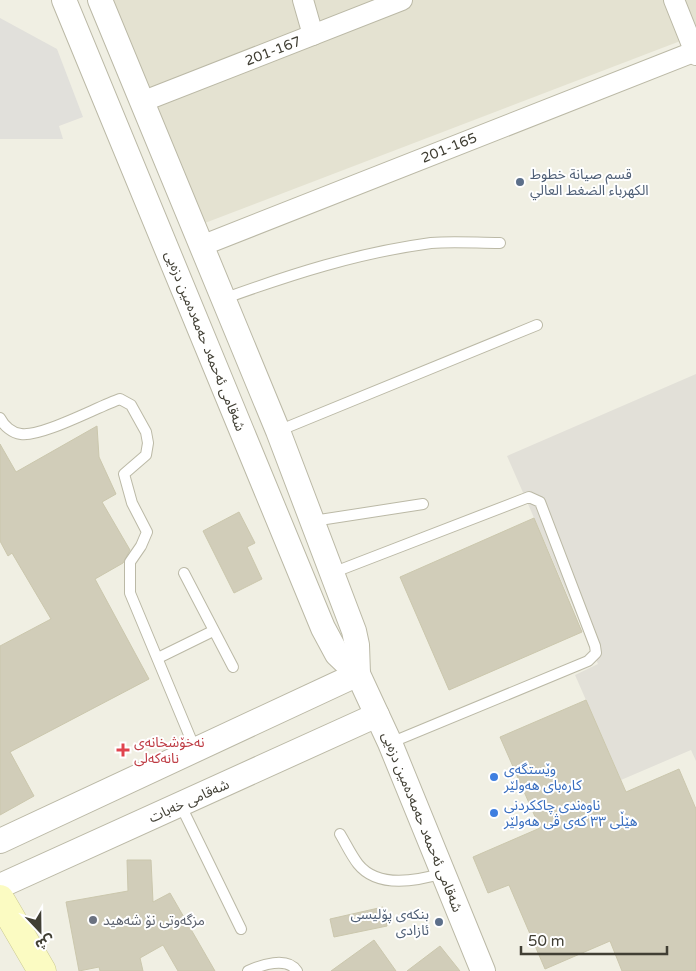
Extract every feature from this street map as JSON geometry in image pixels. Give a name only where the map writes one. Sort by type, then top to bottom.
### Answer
[{"type":"main road","points":[[0,898],[42,971]]},
{"type":"street","name":"شەقامی ئەحمەد حەمەدەمین دزەیی","points":[[64,0],[323,628],[337,654],[358,674],[390,743],[443,873],[477,968]]},
{"type":"street","name":"شەقامی ئەحمەد حەمەدەمین دزەیی","points":[[100,0],[144,101],[222,299],[278,431],[313,521],[354,631],[358,652],[358,674]]},
{"type":"street","points":[[303,0],[314,35]]},
{"type":"street","name":"201-167","points":[[144,101],[402,0]]},
{"type":"street","points":[[674,0],[696,52]]},
{"type":"street","name":"201-165","points":[[201,246],[696,52]]},
{"type":"street","points":[[0,841],[358,674]]},
{"type":"street","name":"شەقامی خەبات","points":[[0,886],[181,806],[377,715]]},
{"type":"lane","points":[[222,299],[299,271],[367,254],[433,243],[500,243]]},
{"type":"lane","points":[[278,431],[537,325]]},
{"type":"lane","points":[[0,418],[7,428],[22,435],[44,430],[120,399],[131,405],[146,432],[148,443],[146,455],[124,474],[132,502],[147,532],[130,562],[130,593],[195,749]]},
{"type":"lane","points":[[332,573],[529,497],[537,499],[540,502],[595,646],[596,653],[588,661],[390,743]]},
{"type":"lane","points":[[313,521],[423,504]]},
{"type":"lane","points":[[184,573],[213,631],[234,667]]},
{"type":"lane","points":[[158,658],[213,631]]},
{"type":"lane","points":[[181,806],[241,930]]},
{"type":"lane","points":[[340,834],[358,864],[369,875],[395,881],[416,881],[443,873]]},
{"type":"lane","points":[[248,971],[276,962],[295,967],[297,971]]},
{"type":"shaded area","points":[[112,0],[696,0],[696,35],[197,226]]},
{"type":"shaded area","points":[[0,18],[57,49],[83,117],[59,126],[63,139],[0,139]]},
{"type":"shaded area","points":[[696,374],[696,761],[691,750],[621,780],[575,675],[598,664],[507,456]]},
{"type":"building","points":[[97,426],[99,457],[116,494],[102,502],[130,550],[123,563],[95,579],[149,679],[10,752],[34,796],[0,815],[0,646],[51,619],[12,553],[8,556],[0,541],[0,444],[16,472]]},
{"type":"building","points":[[239,512],[255,543],[247,547],[262,579],[234,593],[203,531]]},
{"type":"building","points":[[534,518],[582,632],[449,690],[400,577]]},
{"type":"building","points":[[586,700],[626,792],[679,769],[696,809],[696,971],[622,971],[610,941],[545,969],[509,885],[488,893],[473,857],[540,828],[500,737]]},
{"type":"building","points":[[127,860],[151,860],[153,902],[170,893],[215,971],[178,971],[163,945],[140,958],[143,971],[100,971],[99,967],[79,971],[66,902],[128,891]]},
{"type":"building","points":[[383,907],[387,926],[334,937],[330,919]]},
{"type":"building","points":[[374,940],[396,971],[331,971]]},
{"type":"building","points":[[440,946],[460,971],[407,971]]},
{"type":"place","name":"قسم صيانة خطوط الكهرباء الضغط العالي","points":[[520,182]]},
{"type":"place","name":"نەخۆشخانەی نانەکەلی","points":[[123,750]]},
{"type":"place","name":"وێستگەی کارەبای هەولێر","points":[[494,777]]},
{"type":"place","name":"ناوەندی چاککردنی هێڵی ٣٣ کەی ڤی هەولێر","points":[[494,813]]},
{"type":"place","name":"مزگەوتی نۆ شەهید","points":[[93,920]]},
{"type":"place","name":"بنکەی پۆلیسی ئازادی","points":[[439,922]]}]
